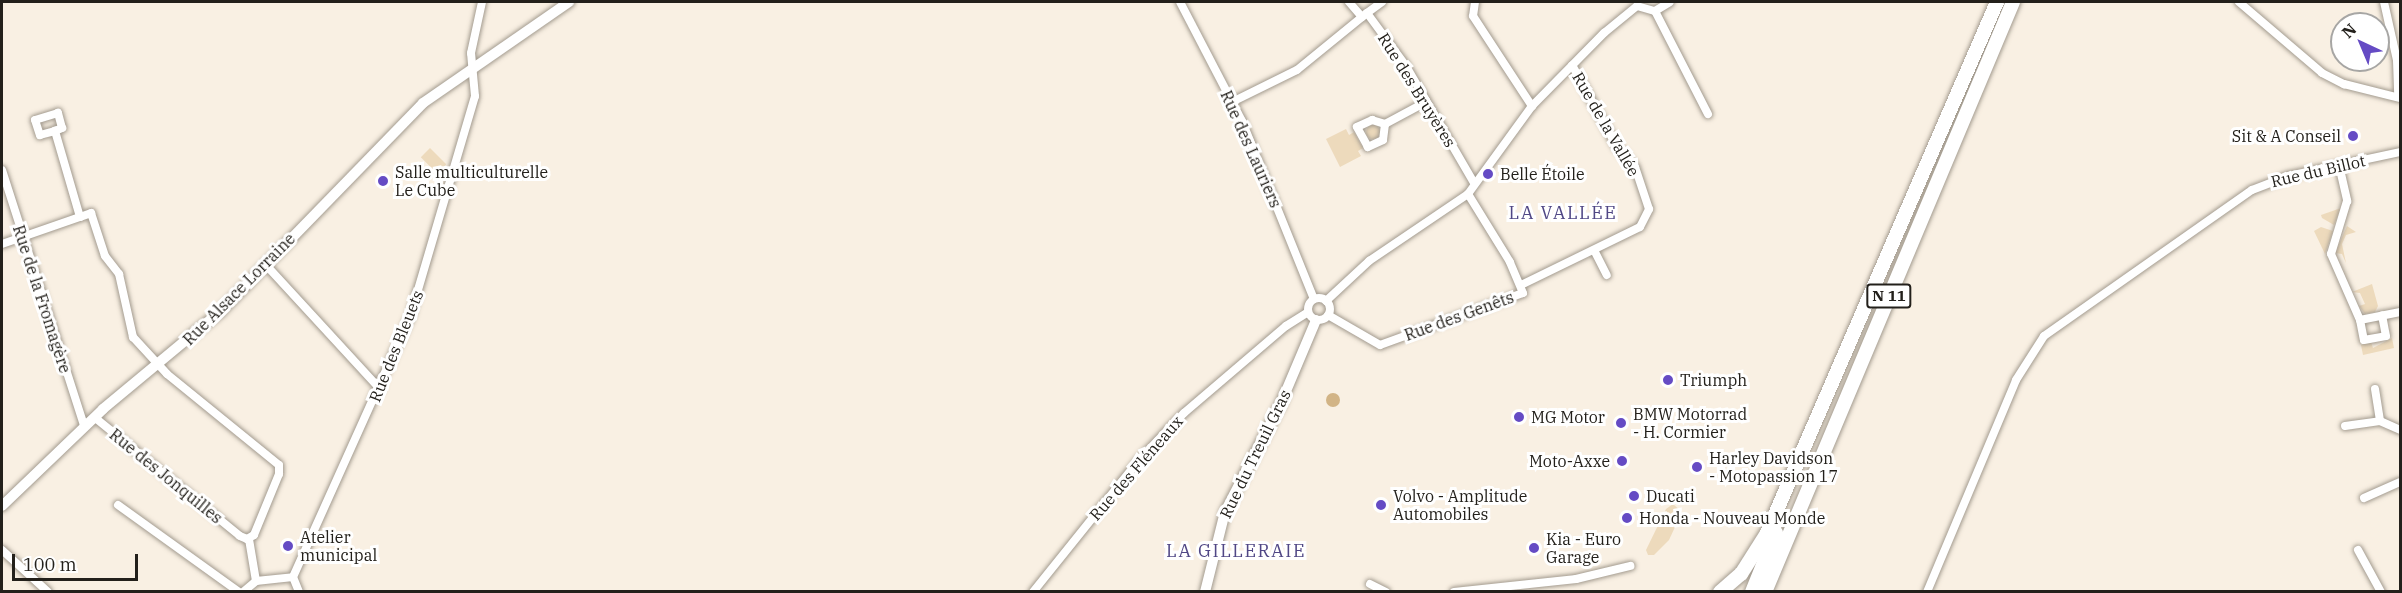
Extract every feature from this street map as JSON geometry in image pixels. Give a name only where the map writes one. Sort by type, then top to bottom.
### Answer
[{"type":"highway","name":"N 11","points":[[1752,591],[1997,2]]},
{"type":"highway","name":"N 11","points":[[1765,591],[2013,2]]},
{"type":"highway","points":[[1720,591],[1741,574],[1767,533],[1925,171]]},
{"type":"street","name":"Rue des Bleuets","points":[[292,577],[380,389],[410,317],[476,96],[471,53],[482,2]]},
{"type":"street","name":"Rue Alsace Lorraine","points":[[2,506],[94,417],[220,312],[402,123],[442,87],[474,70],[505,43],[569,2]]},
{"type":"street","name":"Rue des Lauriers","points":[[1180,2],[1232,102],[1314,299]]},
{"type":"street","name":"Rue des Bruyères","points":[[1349,2],[1365,15],[1406,66],[1474,183]]},
{"type":"street","points":[[1232,102],[1297,70],[1382,2]]},
{"type":"street","points":[[1475,2],[1473,16],[1532,106]]},
{"type":"street","points":[[1655,11],[1670,2]]},
{"type":"street","points":[[2240,2],[2322,73],[2343,84],[2399,97],[2397,60],[2384,2]]},
{"type":"street","points":[[1326,301],[1369,261],[1468,194],[1532,106],[1572,64],[1637,4],[1655,11],[1708,114]]},
{"type":"street","name":"Rue de la Vallée","points":[[1521,285],[1640,227],[1649,209],[1635,167],[1616,145],[1572,64]]},
{"type":"street","points":[[1385,124],[1426,102]]},
{"type":"street","points":[[55,131],[80,217]]},
{"type":"street","name":"Rue du Billot","points":[[1927,591],[2016,380],[2035,346],[2064,321],[2238,198],[2274,180],[2400,152]]},
{"type":"street","points":[[2339,165],[2347,201],[2331,254],[2360,320],[2364,340],[2386,336],[2382,315]]},
{"type":"street","name":"Rue de la Fromagère","points":[[2,170],[5,193],[84,426]]},
{"type":"street","name":"Rue des Genêts","points":[[1328,315],[1373,343],[1384,345],[1523,293],[1521,285],[1468,194]]},
{"type":"street","points":[[2,244],[91,213],[105,256],[119,274],[133,337],[158,365],[279,465],[267,508],[249,538],[256,581]]},
{"type":"street","points":[[1594,250],[1607,276]]},
{"type":"street","points":[[266,265],[380,389]]},
{"type":"street","points":[[1314,299],[1326,301]]},
{"type":"street","name":"Rue du Treuil Gras","points":[[1205,591],[1225,512],[1281,403],[1312,316],[1314,299]]},
{"type":"street","points":[[1312,316],[1328,315],[1326,301]]},
{"type":"street","points":[[2360,320],[2400,312]]},
{"type":"street","name":"Rue des Fléneaux","points":[[1033,591],[1139,460],[1184,413],[1296,318],[1312,316]]},
{"type":"street","points":[[2375,389],[2380,421]]},
{"type":"street","name":"Rue des Jonquilles","points":[[94,417],[240,536],[249,538]]},
{"type":"street","points":[[2345,426],[2380,421],[2400,430]]},
{"type":"street","points":[[2364,498],[2400,482]]},
{"type":"street","points":[[118,505],[241,591],[256,581],[292,577],[299,591]]},
{"type":"street","points":[[2,550],[48,591]]},
{"type":"street","points":[[2358,550],[2381,591]]},
{"type":"street","points":[[1454,591],[1576,579],[1630,566]]},
{"type":"street","points":[[1370,584],[1386,591]]},
{"type":"shaded area","points":[[1373,125],[1378,127],[1380,132],[1378,137],[1373,139],[1368,137],[1366,132],[1368,127]]},
{"type":"shaded area","points":[[1346,129],[1349,135],[1354,132],[1363,148],[1358,151],[1361,156],[1340,167],[1326,139]]},
{"type":"shaded area","points":[[430,148],[446,164],[437,173],[421,157]]},
{"type":"shaded area","points":[[2341,208],[2334,225],[2322,218],[2321,215]]},
{"type":"shaded area","points":[[2347,226],[2356,232],[2346,235],[2342,244],[2346,263],[2342,254],[2335,253]]},
{"type":"shaded area","points":[[2321,227],[2333,231],[2325,254],[2314,231]]},
{"type":"shaded area","points":[[2372,284],[2378,306],[2375,312],[2365,314],[2359,306],[2365,304],[2360,293],[2352,292]]},
{"type":"shaded area","points":[[2392,338],[2394,348],[2363,355],[2361,345],[2371,342],[2373,348]]},
{"type":"shaded area","points":[[1333,393],[1338,395],[1340,400],[1338,405],[1333,407],[1328,405],[1326,400],[1328,395]]},
{"type":"shaded area","points":[[1673,504],[1682,512],[1669,540],[1654,555],[1648,555],[1646,550],[1666,509]]},
{"type":"place","name":"Sit & A Conseil","points":[[2353,136]]},
{"type":"place","name":"Belle Étoile","points":[[1488,174]]},
{"type":"place","name":"Salle multiculturelle Le Cube","points":[[383,181]]},
{"type":"place","name":"Triumph","points":[[1668,380]]},
{"type":"place","name":"MG Motor","points":[[1519,417]]},
{"type":"place","name":"BMW Motorrad - H. Cormier","points":[[1621,423]]},
{"type":"place","name":"Moto-Axxe","points":[[1622,461]]},
{"type":"place","name":"Harley Davidson - Motopassion 17","points":[[1697,467]]},
{"type":"place","name":"Ducati","points":[[1634,496]]},
{"type":"place","name":"Volvo - Amplitude Automobiles","points":[[1381,505]]},
{"type":"place","name":"Honda - Nouveau Monde","points":[[1627,518]]},
{"type":"place","name":"Atelier municipal","points":[[288,546]]},
{"type":"place","name":"Kia - Euro Garage","points":[[1534,548]]},
{"type":"district","name":"LA VALLÉE","points":[[1563,213]]},
{"type":"district","name":"LA GILLERAIE","points":[[1236,551]]}]
